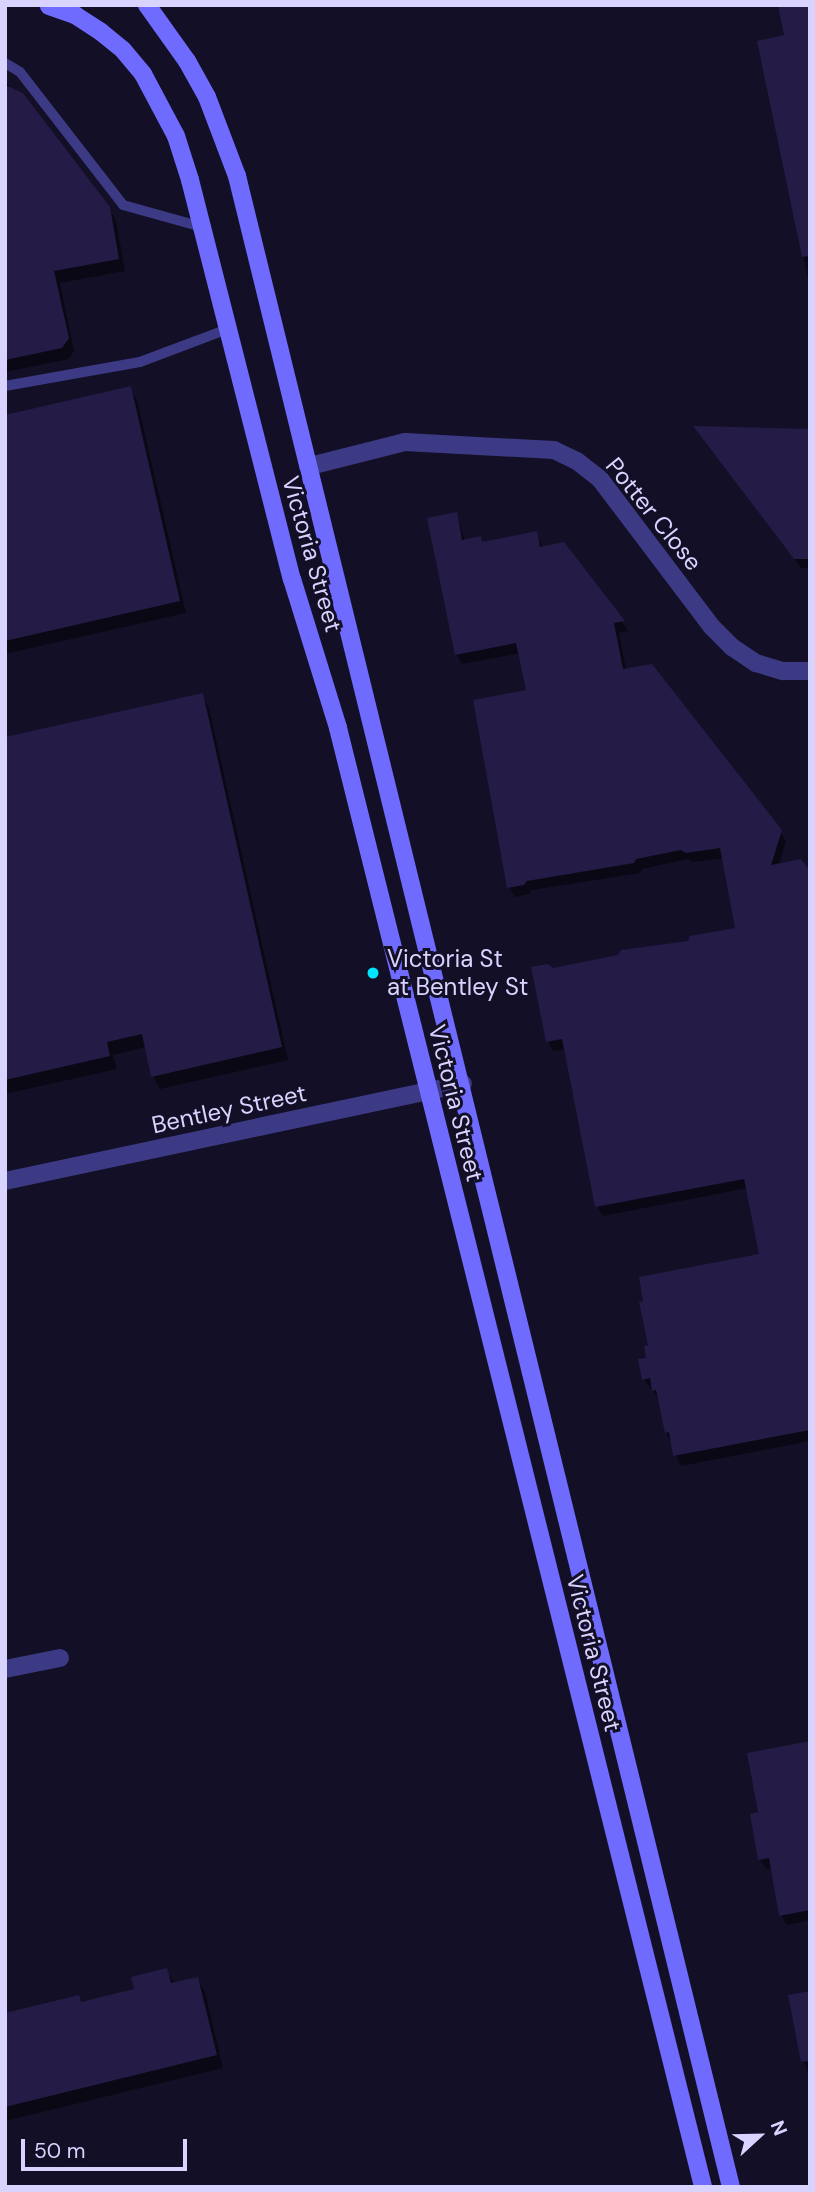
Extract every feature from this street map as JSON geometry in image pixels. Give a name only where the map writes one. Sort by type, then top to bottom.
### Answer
[{"type":"main road","name":"Victoria Street","points":[[48,5],[75,15],[123,50],[143,74],[176,136],[202,227],[292,579],[338,728],[703,2187]]},
{"type":"main road","name":"Victoria Street","points":[[146,5],[187,61],[222,134],[237,176],[463,1084],[731,2187]]},
{"type":"street","name":"Potter Close","points":[[310,466],[405,442],[554,450],[577,461],[600,479],[712,627],[732,647],[756,663],[783,671],[810,671]]},
{"type":"street","name":"Bentley Street","points":[[5,1181],[463,1084]]},
{"type":"street","points":[[5,1669],[60,1658]]},
{"type":"lane","points":[[5,63],[20,72],[123,205],[202,227]]},
{"type":"lane","points":[[5,386],[140,362],[228,329]]},
{"type":"building","points":[[778,5],[810,5],[810,256],[802,257],[757,41],[784,35]]},
{"type":"building","points":[[5,85],[23,93],[110,207],[119,259],[54,271],[69,338],[62,348],[5,360]]},
{"type":"building","points":[[131,386],[180,601],[5,641],[5,415]]},
{"type":"building","points":[[693,426],[810,429],[810,559],[794,559]]},
{"type":"building","points":[[457,512],[462,540],[481,536],[482,542],[537,531],[540,547],[564,542],[625,621],[614,623],[623,669],[652,664],[782,830],[771,865],[801,859],[810,871],[810,1430],[673,1456],[669,1432],[665,1433],[656,1390],[652,1391],[650,1378],[642,1380],[638,1359],[646,1358],[644,1346],[648,1345],[639,1302],[643,1301],[639,1277],[759,1254],[744,1179],[595,1207],[562,1039],[546,1042],[531,967],[548,964],[553,968],[618,955],[621,950],[688,941],[690,936],[735,928],[720,848],[686,853],[681,850],[636,859],[634,863],[527,881],[524,885],[507,888],[473,700],[526,690],[516,643],[455,655],[427,518]]},
{"type":"building","points":[[203,693],[282,1047],[151,1077],[142,1034],[107,1042],[110,1056],[5,1080],[5,737]]},
{"type":"building","points":[[810,1741],[810,1910],[779,1916],[769,1858],[758,1860],[750,1814],[758,1812],[747,1753]]},
{"type":"building","points":[[167,1968],[171,1983],[198,1977],[217,2055],[5,2107],[5,2013],[79,1995],[81,2002],[134,1989],[131,1977]]},
{"type":"building","points":[[810,1991],[810,2061],[801,2062],[788,1995]]},
{"type":"place","name":"Victoria St at Bentley St","points":[[373,973]]}]
